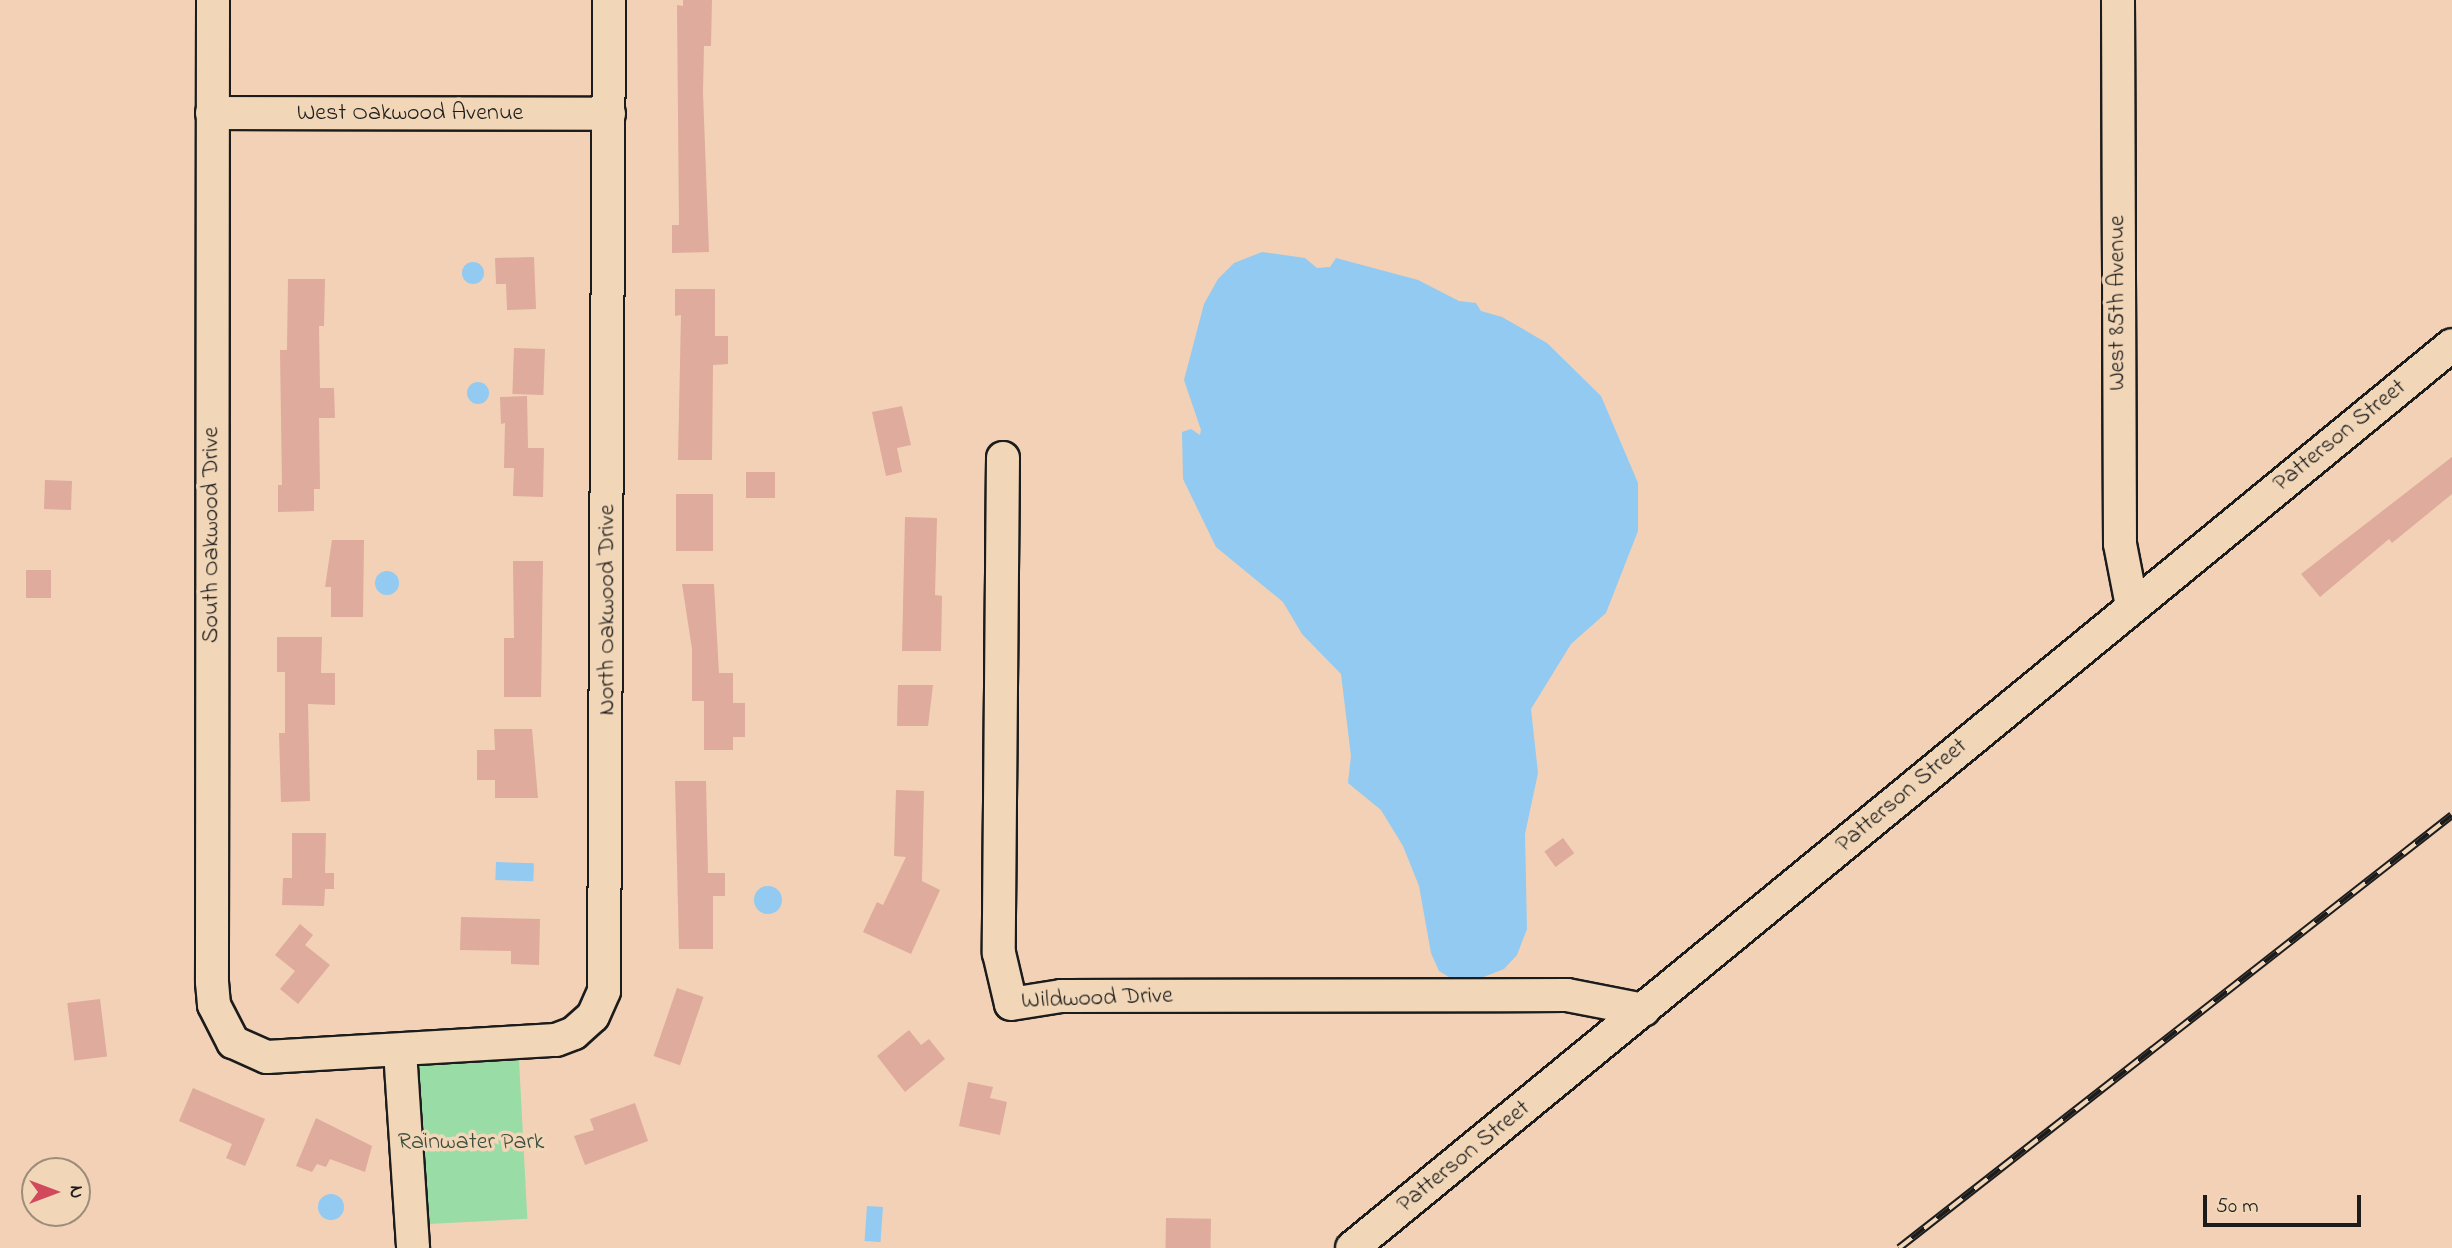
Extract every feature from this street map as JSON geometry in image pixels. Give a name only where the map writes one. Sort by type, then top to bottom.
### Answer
[{"type":"street","name":"South Oakwood Drive","points":[[213,0],[212,982],[221,1022],[233,1042],[252,1054]]},
{"type":"street","name":"North Oakwood Drive","points":[[252,1054],[267,1057],[400,1051],[556,1040],[574,1034],[593,1016],[604,991],[609,0]]},
{"type":"street","name":"West 85th Avenue","points":[[2119,0],[2120,544],[2132,606]]},
{"type":"street","name":"West Oakwood Avenue","points":[[212,113],[609,114]]},
{"type":"street","name":"Patterson Street","points":[[1352,1248],[2452,345]]},
{"type":"street","name":"Wildwood Drive","points":[[1003,458],[999,953],[1011,1004],[1061,996],[1567,995],[1644,1010]]},
{"type":"street","points":[[400,1051],[413,1248]]},
{"type":"green space","name":"Rainwater Park","points":[[519,1060],[527,1219],[424,1224],[416,1065]]},
{"type":"water","points":[[1262,252],[1305,258],[1317,268],[1330,267],[1336,258],[1418,280],[1459,301],[1476,303],[1481,311],[1502,317],[1547,343],[1601,396],[1638,483],[1638,531],[1606,613],[1571,644],[1531,709],[1538,773],[1525,834],[1527,929],[1517,955],[1504,969],[1481,978],[1449,977],[1439,971],[1431,953],[1419,886],[1403,846],[1381,810],[1348,783],[1351,756],[1341,674],[1302,634],[1283,602],[1216,547],[1183,479],[1182,432],[1191,429],[1200,435],[1201,430],[1184,380],[1204,304],[1218,279],[1234,263]]},
{"type":"water","points":[[473,262],[481,265],[484,273],[481,281],[473,284],[465,281],[462,273],[465,265]]},
{"type":"water","points":[[478,382],[486,385],[489,393],[486,401],[478,404],[470,401],[467,393],[470,385]]},
{"type":"water","points":[[387,571],[396,574],[399,583],[396,592],[387,595],[378,592],[375,583],[378,574]]},
{"type":"water","points":[[496,862],[534,863],[533,881],[495,880]]},
{"type":"water","points":[[768,886],[778,890],[782,900],[778,910],[768,914],[758,910],[754,900],[758,890]]},
{"type":"water","points":[[331,1194],[340,1198],[344,1207],[340,1216],[331,1220],[322,1216],[318,1207],[322,1198]]},
{"type":"water","points":[[867,1206],[883,1207],[881,1242],[865,1241]]},
{"type":"building","points":[[683,0],[712,0],[711,46],[704,46],[703,93],[709,252],[672,253],[672,225],[679,225],[677,5],[683,6]]},
{"type":"building","points":[[534,257],[536,309],[507,310],[506,284],[496,284],[495,258]]},
{"type":"building","points":[[288,279],[325,279],[324,326],[319,326],[320,388],[334,388],[335,418],[319,418],[320,489],[314,489],[314,511],[278,512],[278,485],[282,485],[280,350],[287,350]]},
{"type":"building","points":[[675,289],[715,289],[715,336],[728,336],[728,364],[713,365],[712,460],[678,460],[681,315],[675,316]]},
{"type":"building","points":[[514,348],[545,349],[543,395],[512,394]]},
{"type":"building","points":[[527,396],[528,448],[544,448],[543,497],[513,496],[514,468],[504,468],[505,423],[501,424],[500,397]]},
{"type":"building","points":[[902,406],[911,445],[897,448],[902,472],[886,476],[872,412]]},
{"type":"building","points":[[2452,457],[2452,494],[2392,543],[2389,539],[2320,597],[2301,574]]},
{"type":"building","points":[[746,472],[775,472],[775,498],[746,498]]},
{"type":"building","points":[[45,480],[72,481],[71,510],[44,509]]},
{"type":"building","points":[[676,494],[713,494],[713,551],[676,551]]},
{"type":"building","points":[[905,517],[937,518],[935,595],[942,596],[941,651],[902,651]]},
{"type":"building","points":[[332,540],[364,540],[363,617],[331,617],[331,587],[325,587]]},
{"type":"building","points":[[513,561],[543,561],[541,697],[504,697],[504,638],[514,638]]},
{"type":"building","points":[[26,570],[51,570],[51,598],[26,598]]},
{"type":"building","points":[[682,584],[714,584],[719,673],[733,673],[733,703],[745,703],[745,737],[733,737],[733,750],[704,750],[704,701],[692,701],[692,649]]},
{"type":"building","points":[[277,637],[322,637],[321,673],[335,673],[335,705],[308,704],[310,801],[281,802],[279,733],[285,733],[285,672],[277,672]]},
{"type":"building","points":[[898,685],[933,685],[928,726],[897,726]]},
{"type":"building","points":[[494,729],[532,729],[538,798],[495,798],[495,780],[477,780],[477,750],[495,750]]},
{"type":"building","points":[[675,781],[706,781],[708,873],[725,873],[725,896],[713,896],[713,949],[679,949]]},
{"type":"building","points":[[896,790],[924,791],[922,881],[940,890],[911,954],[863,932],[877,902],[883,905],[906,857],[894,856]]},
{"type":"building","points":[[292,833],[326,833],[325,873],[334,873],[334,889],[325,889],[324,906],[282,905],[283,878],[292,878]]},
{"type":"building","points":[[1563,838],[1574,853],[1556,867],[1544,852]]},
{"type":"building","points":[[461,917],[540,919],[539,965],[511,964],[511,951],[460,950]]},
{"type":"building","points":[[300,924],[313,935],[305,945],[330,965],[298,1004],[280,989],[295,971],[275,955]]},
{"type":"building","points":[[677,988],[703,997],[680,1065],[654,1056]]},
{"type":"building","points":[[100,999],[107,1057],[74,1061],[67,1003]]},
{"type":"building","points":[[909,1030],[921,1045],[929,1039],[945,1059],[905,1092],[877,1056]]},
{"type":"building","points":[[968,1082],[993,1087],[990,1098],[1007,1102],[1000,1135],[959,1126]]},
{"type":"building","points":[[193,1088],[265,1119],[245,1166],[226,1158],[232,1144],[179,1121]]},
{"type":"building","points":[[635,1103],[648,1141],[585,1165],[574,1136],[594,1130],[590,1119]]},
{"type":"building","points":[[316,1118],[372,1146],[365,1172],[330,1159],[326,1167],[317,1164],[312,1172],[296,1166]]},
{"type":"building","points":[[1166,1218],[1211,1219],[1210,1248],[1165,1248]]},
{"type":"railway","points":[[1899,1248],[2452,815]]}]
